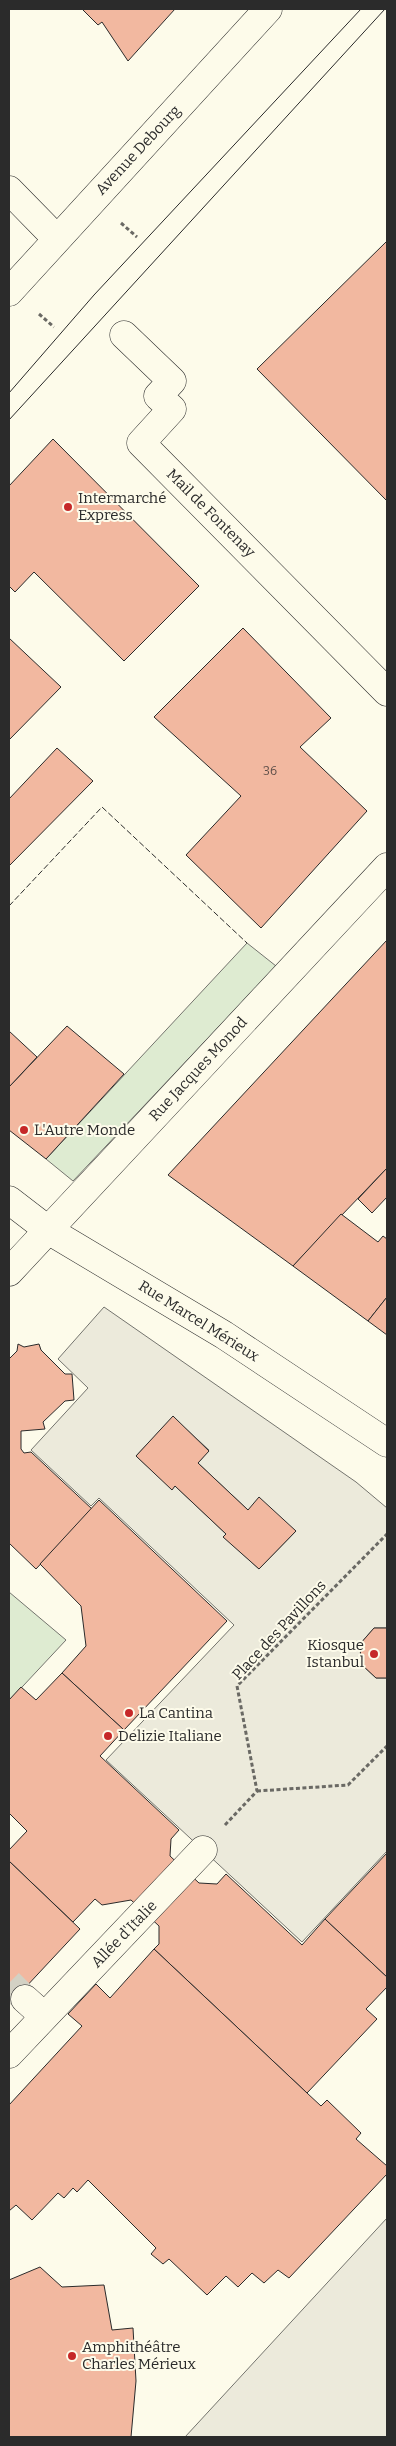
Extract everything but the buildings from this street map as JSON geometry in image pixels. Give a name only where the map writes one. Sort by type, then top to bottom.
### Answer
[{"type":"street","name":"Avenue Debourg","points":[[9,292],[56,238],[268,9]]},
{"type":"street","points":[[9,190],[56,238]]},
{"type":"street","name":"Mail de Fontenay","points":[[124,335],[172,381],[158,396],[172,408],[142,443],[387,692]]},
{"type":"street","name":"Rue Jacques Monod","points":[[9,1272],[387,867]]},
{"type":"street","name":"Rue Marcel Mérieux","points":[[9,1200],[48,1230],[224,1335],[387,1443]]},
{"type":"street","name":"Allée d'Italie","points":[[9,2054],[34,2008],[145,1913],[203,1850]]},
{"type":"path","points":[[120,222],[137,238]]},
{"type":"path","points":[[39,314],[54,327]]},
{"type":"path","name":"Place des Pavillons","points":[[257,1791],[237,1686],[387,1534]]},
{"type":"path","points":[[203,1850],[257,1791],[348,1785],[387,1746]]},
{"type":"green space","points":[[247,943],[276,966],[73,1181],[46,1159]]},
{"type":"green space","points":[[9,1592],[66,1640],[9,1701]]},
{"type":"shaded area","points":[[104,1307],[356,1482],[387,1508],[387,1628],[374,1628],[360,1644],[361,1664],[376,1678],[387,1678],[387,1851],[302,1942],[106,1760],[234,1625],[99,1498],[91,1506],[31,1450],[88,1388],[58,1359]],"holes":[[[173,1417],[209,1450],[198,1463],[248,1510],[296,1531],[259,1569],[224,1537],[226,1534],[175,1486],[172,1489],[136,1456]]]},
{"type":"shaded area","points":[[387,2218],[387,2437],[185,2437]]},
{"type":"tunnel","points":[[9,1983],[25,1999]]},
{"type":"tram line","points":[[9,393],[94,295],[361,9]]},
{"type":"tram line","points":[[9,420],[385,9]]},
{"type":"fence","points":[[9,906],[102,807],[247,943]]},
{"type":"place","name":"Intermarché Express","points":[[68,507]]},
{"type":"place","name":"L'Autre Monde","points":[[24,1130]]},
{"type":"place","name":"Kiosque Istanbul","points":[[374,1654]]},
{"type":"place","name":"La Cantina","points":[[129,1713]]},
{"type":"place","name":"Delizie Italiane","points":[[108,1736]]},
{"type":"place","name":"Amphithéâtre Charles Mérieux","points":[[72,2356]]}]
